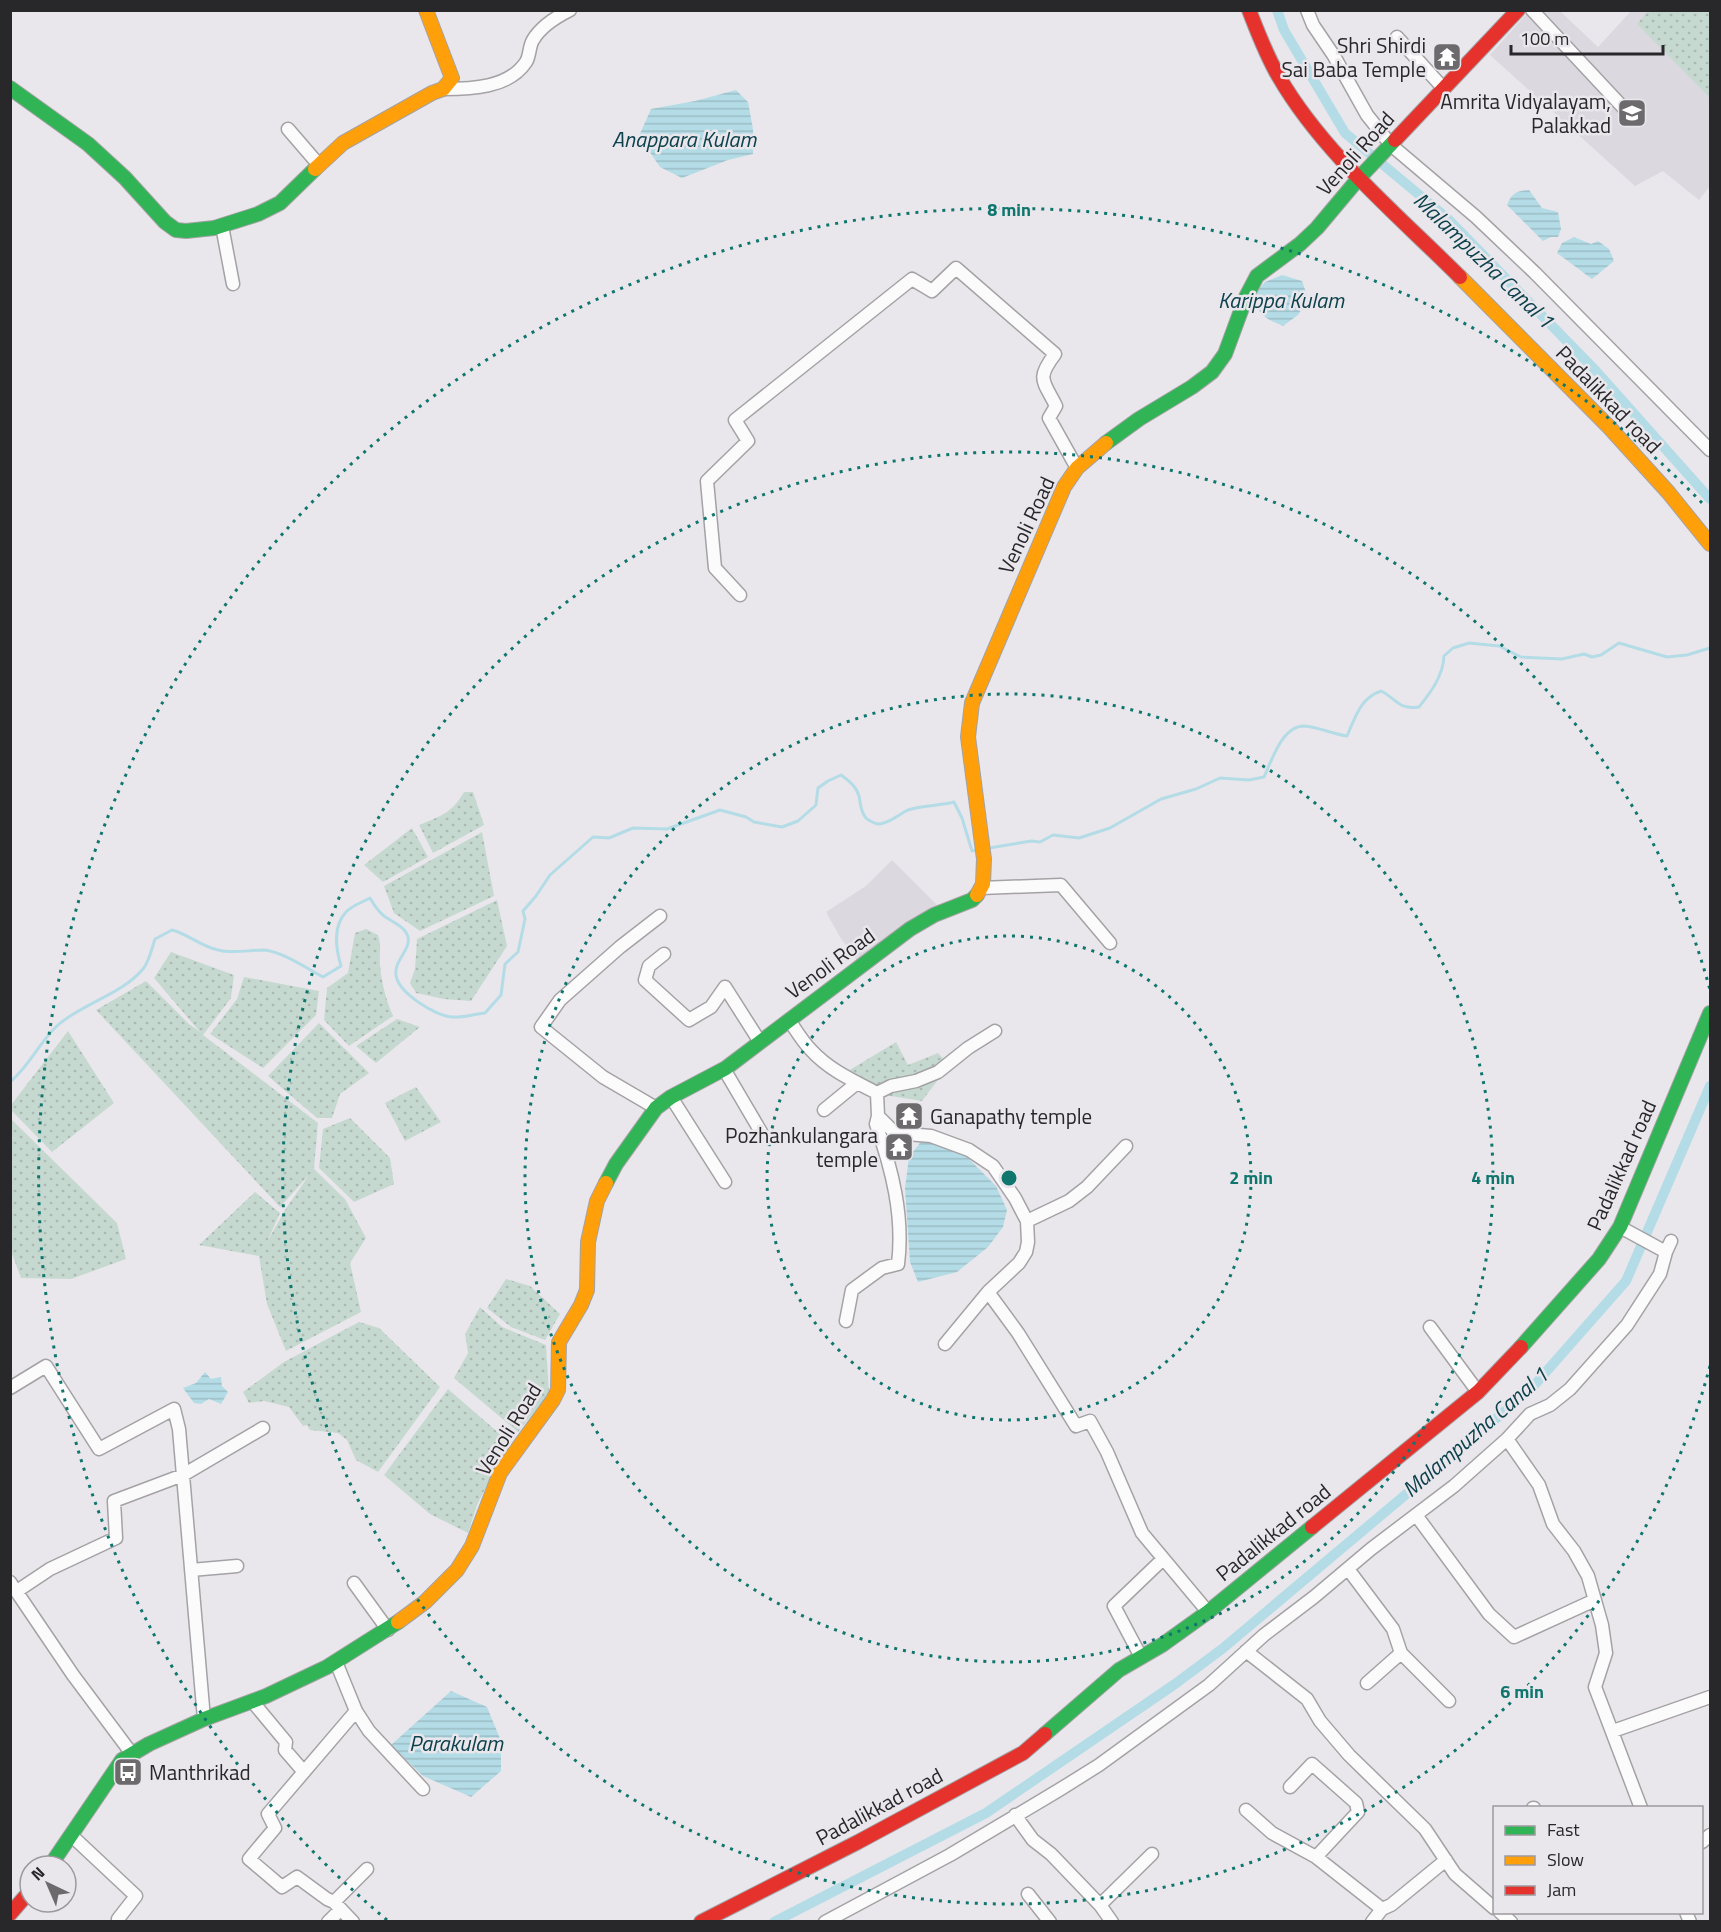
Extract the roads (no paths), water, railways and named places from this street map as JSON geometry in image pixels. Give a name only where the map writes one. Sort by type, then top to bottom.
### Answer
[{"type":"street","points":[[10,88],[96,150],[140,194],[166,226],[177,231],[188,231],[222,226],[258,214],[280,203],[343,142],[432,93],[443,89],[473,89],[515,73],[527,61],[533,39],[555,17],[570,10]]},
{"type":"street","name":"Padalikkad road","points":[[1249,10],[1257,37],[1280,81],[1321,136],[1606,424],[1667,490],[1710,544]]},
{"type":"street","points":[[1307,10],[1313,25],[1334,56],[1367,115],[1390,145],[1476,217],[1535,273],[1710,450]]},
{"type":"street","name":"Venoli Road","points":[[59,1854],[122,1760],[148,1744],[252,1701],[336,1662],[388,1630],[425,1602],[457,1570],[472,1546],[500,1473],[558,1390],[559,1342],[581,1305],[587,1290],[588,1242],[597,1201],[616,1164],[656,1108],[670,1097],[724,1069],[910,929],[934,915],[972,900],[980,893],[984,859],[968,737],[972,703],[1064,487],[1077,468],[1090,455],[1139,419],[1212,372],[1225,354],[1246,297],[1257,276],[1300,244],[1317,228],[1361,175],[1518,10]]},
{"type":"street","points":[[1532,10],[1631,116]]},
{"type":"street","points":[[429,12],[452,78],[443,89]]},
{"type":"street","points":[[1397,37],[1444,89]]},
{"type":"street","points":[[288,129],[319,165]]},
{"type":"street","points":[[222,226],[233,284]]},
{"type":"street","points":[[740,595],[716,568],[707,481],[748,441],[735,420],[912,279],[933,291],[956,268],[1055,354],[1044,369],[1043,380],[1056,406],[1049,418],[1077,468]]},
{"type":"street","points":[[981,888],[1061,885],[1110,943]]},
{"type":"street","points":[[656,1108],[603,1077],[541,1028],[560,1000],[620,946],[660,916]]},
{"type":"street","points":[[664,954],[649,966],[645,980],[689,1020],[711,1007],[725,987],[760,1041]]},
{"type":"street","name":"Padalikkad road","points":[[701,1922],[858,1842],[1023,1753],[1119,1670],[1162,1645],[1208,1612],[1478,1392],[1599,1259],[1620,1227],[1710,1013]]},
{"type":"street","points":[[789,1020],[810,1050],[826,1064],[877,1093]]},
{"type":"street","points":[[877,1093],[891,1086],[916,1081],[938,1072],[968,1048],[995,1031]]},
{"type":"street","points":[[724,1069],[761,1132]]},
{"type":"street","points":[[824,1110],[857,1083]]},
{"type":"street","points":[[846,1321],[852,1290],[882,1268],[897,1264],[900,1245],[895,1187],[876,1124],[877,1093]]},
{"type":"street","points":[[670,1097],[725,1182]]},
{"type":"street","points":[[878,1116],[895,1133]]},
{"type":"street","points":[[882,1140],[895,1133],[932,1136],[969,1150],[993,1166],[1015,1198],[1027,1221],[1028,1242],[1026,1252],[1019,1263],[988,1292],[945,1344]]},
{"type":"street","points":[[1027,1221],[1069,1201],[1087,1187],[1126,1146]]},
{"type":"street","points":[[825,1922],[950,1855],[1100,1765],[1209,1685],[1264,1635],[1454,1486],[1507,1439],[1530,1414],[1550,1405],[1570,1389],[1627,1325],[1660,1274],[1669,1246],[1620,1227]]},
{"type":"street","points":[[988,1292],[1018,1333],[1076,1426],[1090,1421],[1107,1452],[1142,1533],[1208,1612]]},
{"type":"street","points":[[1430,1327],[1478,1392]]},
{"type":"street","points":[[10,1388],[46,1366],[99,1449],[174,1409],[179,1428],[204,1719]]},
{"type":"street","points":[[132,1754],[73,1675],[14,1586],[116,1538],[114,1501],[183,1475],[262,1428]]},
{"type":"street","points":[[1507,1439],[1539,1485],[1554,1524],[1574,1551],[1588,1576],[1602,1625],[1606,1653],[1595,1687],[1640,1806]]},
{"type":"street","points":[[1416,1515],[1489,1614],[1514,1637],[1595,1600]]},
{"type":"street","points":[[1141,1657],[1114,1606],[1167,1564]]},
{"type":"street","points":[[191,1570],[237,1566]]},
{"type":"street","points":[[1348,1569],[1393,1629],[1401,1653],[1449,1701]]},
{"type":"street","points":[[354,1583],[388,1630]]},
{"type":"street","points":[[1246,1651],[1306,1699],[1320,1721],[1349,1755],[1425,1829],[1455,1874],[1493,1907]]},
{"type":"street","points":[[1367,1683],[1401,1653]]},
{"type":"street","points":[[336,1662],[356,1711],[369,1731],[423,1789]]},
{"type":"street","points":[[1612,1731],[1710,1697]]},
{"type":"street","points":[[252,1701],[286,1742],[285,1750],[303,1772]]},
{"type":"street","points":[[353,1922],[338,1905],[297,1877],[282,1887],[249,1859],[275,1828],[267,1814],[356,1711]]},
{"type":"street","points":[[1290,1787],[1312,1764],[1356,1803],[1358,1812],[1316,1857]]},
{"type":"street","points":[[1246,1810],[1272,1833],[1316,1857],[1382,1909]]},
{"type":"street","points":[[1015,1815],[1033,1840],[1051,1854],[1100,1905],[1112,1922]]},
{"type":"street","points":[[72,1836],[136,1896],[118,1921]]},
{"type":"street","points":[[1100,1905],[1152,1854]]},
{"type":"street","points":[[1372,1922],[1382,1909],[1391,1905],[1446,1860]]},
{"type":"street","points":[[328,1922],[338,1905],[367,1869]]},
{"type":"street","points":[[1028,1894],[1050,1922]]},
{"type":"water","name":"Anappara Kulam","points":[[736,90],[748,102],[753,129],[753,154],[728,160],[682,178],[660,167],[639,136],[651,109]]},
{"type":"water","points":[[1529,190],[1542,208],[1558,212],[1561,229],[1558,237],[1551,237],[1543,241],[1507,205],[1515,193]]},
{"type":"water","points":[[1574,237],[1591,244],[1598,241],[1609,249],[1614,261],[1592,279],[1557,253],[1562,243]]},
{"type":"water","name":"Karippa Kulam","points":[[1282,275],[1302,281],[1308,298],[1298,315],[1283,326],[1263,315],[1255,293],[1265,282]]},
{"type":"water","points":[[923,1139],[965,1155],[996,1186],[1007,1210],[1003,1227],[988,1247],[957,1272],[918,1282],[910,1262],[905,1188],[909,1157]]},
{"type":"water","points":[[205,1372],[211,1379],[221,1377],[222,1386],[228,1392],[221,1404],[209,1399],[201,1404],[194,1403],[183,1388],[196,1383]]},
{"type":"water","name":"Parakulam","points":[[451,1691],[487,1707],[501,1741],[501,1771],[471,1797],[423,1776],[391,1745]]},
{"type":"waterway","name":"Malampuzha Canal 1","points":[[1277,10],[1284,30],[1345,133],[1447,218],[1596,371],[1710,499]]},
{"type":"waterway","points":[[989,848],[1031,841],[1040,842],[1053,835],[1079,838],[1110,828],[1161,799],[1196,789],[1220,778],[1249,780],[1264,777],[1279,745],[1296,727],[1304,726],[1347,736],[1363,704],[1368,698],[1381,691],[1406,707],[1419,707],[1439,677],[1444,656],[1453,648],[1469,643],[1499,646],[1521,657],[1562,659],[1584,654],[1592,657],[1601,655],[1619,643],[1667,657],[1687,655],[1710,648]]},
{"type":"waterway","points":[[10,1082],[58,1025],[134,978],[147,963],[155,939],[172,930],[218,950],[271,951],[323,977],[341,966],[336,938],[342,918],[351,908],[370,898],[380,912],[401,927],[408,937],[407,946],[396,970],[398,982],[403,989],[437,1013],[460,1017],[485,1013],[501,995],[505,964],[518,952],[525,919],[523,911],[550,875],[593,837],[609,838],[633,828],[667,829],[720,810],[746,817],[754,822],[782,827],[798,821],[816,805],[818,788],[841,775],[856,789],[864,815],[868,820],[877,824],[882,824],[914,808],[954,802],[962,818],[972,851],[976,850]]},
{"type":"waterway","name":"Malampuzha Canal 1","points":[[774,1922],[986,1813],[1175,1684],[1222,1649],[1530,1390],[1626,1281],[1710,1086]]},
{"type":"place","name":"Shri Shirdi Sai Baba Temple","points":[[1447,57]]},
{"type":"place","name":"Amrita Vidyalayam, Palakkad","points":[[1632,113]]},
{"type":"place","name":"Ganapathy temple","points":[[909,1116]]},
{"type":"place","name":"Pozhankulangara temple","points":[[899,1147]]},
{"type":"place","name":"Manthrikad","points":[[128,1772]]}]
